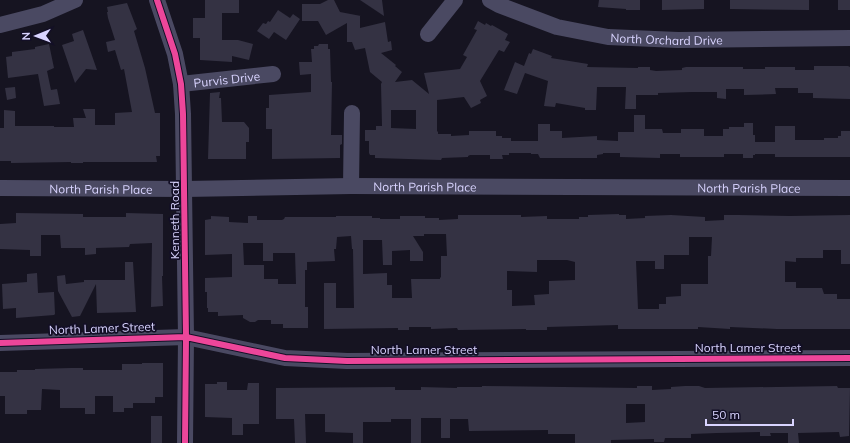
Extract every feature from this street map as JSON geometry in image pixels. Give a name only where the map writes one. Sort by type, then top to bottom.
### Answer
[{"type":"street","points":[[0,25],[43,14],[75,0]]},
{"type":"street","name":"Kenneth Road","points":[[157,0],[175,54],[181,84],[183,114],[186,337],[185,443]]},
{"type":"street","points":[[428,34],[455,0]]},
{"type":"street","name":"North Orchard Drive","points":[[490,0],[499,5],[558,27],[608,37],[678,40],[850,38]]},
{"type":"street","name":"Purvis Drive","points":[[181,84],[273,74]]},
{"type":"street","points":[[351,186],[352,113]]},
{"type":"street","name":"North Parish Place","points":[[0,188],[184,189],[351,186],[850,188]]},
{"type":"street","name":"North Lamer Street","points":[[0,343],[186,337],[286,358],[347,360],[850,358]]},
{"type":"building","points":[[205,0],[239,0],[239,13],[222,13],[222,40],[238,40],[253,44],[249,60],[232,56],[232,62],[200,60],[200,38],[193,38],[193,18],[205,18]]},
{"type":"building","points":[[328,0],[334,0],[340,12],[361,16],[360,28],[385,22],[388,42],[391,41],[392,50],[381,53],[402,72],[395,82],[412,80],[429,94],[424,73],[460,69],[467,57],[463,55],[477,30],[474,29],[478,21],[485,25],[486,23],[491,26],[492,25],[508,34],[505,40],[510,42],[504,52],[499,50],[480,81],[487,96],[480,100],[481,103],[471,108],[464,97],[437,100],[438,134],[451,134],[451,136],[469,135],[469,131],[496,131],[496,136],[511,138],[511,141],[538,141],[538,124],[550,124],[550,131],[562,131],[562,138],[597,136],[597,140],[618,141],[618,132],[634,132],[634,115],[645,115],[645,129],[662,129],[663,133],[681,133],[681,129],[704,129],[704,136],[723,136],[723,129],[729,129],[729,127],[744,127],[744,123],[753,123],[753,135],[755,135],[755,142],[775,142],[775,126],[795,126],[795,140],[824,140],[824,138],[838,138],[838,136],[841,136],[841,131],[850,131],[850,157],[775,157],[775,154],[755,154],[753,155],[753,158],[743,158],[743,154],[724,154],[724,157],[680,157],[680,154],[660,154],[660,158],[620,157],[620,153],[603,153],[597,155],[597,158],[540,158],[538,154],[509,153],[509,155],[502,155],[503,159],[490,159],[490,155],[470,155],[468,157],[442,158],[441,160],[375,158],[375,155],[370,155],[369,153],[369,141],[365,141],[365,130],[376,130],[376,126],[382,126],[382,82],[370,72],[365,48],[355,50],[352,42],[347,42],[347,23],[326,35],[318,21],[302,21],[302,4],[320,4]],"holes":[[[391,110],[416,110],[416,129],[391,128]]]},
{"type":"building","points":[[360,0],[382,0],[384,16]]},
{"type":"building","points":[[599,0],[640,0],[640,10],[598,7]]},
{"type":"building","points":[[662,0],[704,0],[704,9],[662,10]]},
{"type":"building","points":[[730,0],[809,0],[809,10],[730,9]]},
{"type":"building","points":[[838,0],[850,0],[850,10],[838,10]]},
{"type":"building","points":[[127,3],[137,29],[134,31],[145,68],[155,113],[160,113],[160,156],[156,156],[157,162],[11,163],[11,161],[0,161],[0,128],[4,128],[4,110],[15,111],[15,126],[54,127],[74,127],[73,118],[86,118],[83,109],[95,109],[95,125],[115,125],[115,113],[132,112],[124,69],[121,70],[115,50],[108,52],[106,42],[115,40],[108,18],[107,7]]},
{"type":"building","points":[[278,10],[290,18],[293,14],[300,19],[286,40],[274,32],[269,39],[257,31],[263,23],[266,24],[268,21],[270,22]]},
{"type":"building","points":[[83,30],[97,70],[86,69],[75,83],[62,45],[74,41],[72,34]]},
{"type":"building","points":[[49,44],[54,68],[47,71],[51,90],[57,89],[60,104],[44,106],[38,74],[8,78],[6,57],[12,56],[12,52],[35,49],[35,47]]},
{"type":"building","points":[[319,44],[328,44],[328,49],[330,49],[332,82],[331,135],[342,135],[340,158],[272,159],[272,129],[266,129],[266,108],[269,108],[269,95],[311,92],[311,74],[300,75],[299,62],[312,62],[311,49],[314,49],[314,46],[318,46]]},
{"type":"building","points":[[533,49],[552,56],[551,58],[588,64],[587,67],[650,67],[650,70],[656,71],[682,70],[682,68],[686,67],[743,67],[743,69],[765,69],[765,67],[795,67],[795,70],[814,70],[814,66],[848,66],[850,67],[850,99],[813,98],[813,93],[798,93],[798,88],[775,88],[776,94],[744,95],[744,89],[726,89],[726,99],[717,98],[717,92],[636,95],[636,109],[625,109],[626,87],[597,87],[596,110],[585,110],[585,108],[556,103],[555,107],[544,106],[548,81],[525,73],[517,94],[504,90],[515,62],[524,66],[529,53],[531,54]]},
{"type":"building","points":[[15,87],[16,98],[7,100],[5,88]]},
{"type":"building","points":[[220,92],[219,98],[221,98],[222,122],[244,122],[249,128],[249,142],[246,142],[246,159],[208,159],[210,93]]},
{"type":"building","points":[[16,213],[83,214],[83,217],[126,217],[126,213],[163,214],[163,306],[151,307],[152,243],[130,244],[129,247],[96,248],[96,254],[85,255],[85,248],[61,248],[60,235],[41,235],[41,256],[30,256],[30,250],[0,249],[0,224],[16,223]]},
{"type":"building","points":[[619,214],[626,215],[626,219],[645,218],[645,216],[671,215],[705,217],[705,221],[724,220],[724,215],[850,215],[850,264],[841,264],[841,250],[823,250],[823,258],[796,258],[796,262],[785,261],[785,282],[796,282],[796,288],[822,288],[824,294],[837,294],[837,299],[850,299],[850,329],[777,329],[730,327],[730,329],[698,327],[698,329],[618,329],[618,325],[547,327],[547,330],[458,330],[457,328],[431,329],[431,327],[409,327],[409,330],[398,330],[398,328],[324,329],[324,283],[336,283],[336,308],[354,308],[353,249],[351,236],[337,237],[336,249],[334,249],[335,261],[307,262],[307,270],[305,270],[305,307],[308,307],[308,328],[283,328],[283,324],[271,324],[271,320],[258,320],[255,322],[250,322],[243,318],[243,315],[218,316],[218,312],[208,312],[207,308],[205,278],[232,277],[232,254],[205,255],[205,220],[211,219],[211,216],[229,217],[229,222],[248,223],[248,216],[257,216],[257,220],[282,220],[285,217],[336,216],[372,216],[372,218],[380,219],[400,219],[400,216],[425,216],[425,218],[439,218],[439,220],[458,219],[458,215],[521,215],[521,217],[547,216],[547,219],[579,219],[579,217],[588,217],[588,215]],"holes":[[[424,234],[446,234],[447,256],[441,256],[440,279],[411,279],[412,298],[392,298],[392,285],[387,285],[387,273],[363,274],[363,240],[382,240],[383,265],[392,265],[392,251],[410,250],[410,261],[423,261],[423,252],[413,236],[424,236]],[[689,237],[712,237],[711,256],[708,256],[708,284],[681,284],[681,296],[666,297],[666,304],[659,304],[659,309],[638,309],[636,261],[655,261],[655,269],[664,269],[664,255],[689,255]],[[243,243],[263,243],[263,261],[273,261],[273,253],[295,253],[296,284],[278,284],[278,279],[264,279],[264,265],[244,265]],[[537,260],[567,260],[575,262],[575,280],[549,281],[549,294],[534,295],[535,305],[512,306],[512,290],[507,290],[507,271],[537,272]]]},
{"type":"building","points":[[125,262],[133,262],[136,312],[97,313],[96,284],[80,316],[72,317],[58,291],[57,276],[65,275],[66,284],[84,282],[84,280],[125,280]]},
{"type":"building","points":[[37,273],[38,293],[54,292],[55,314],[16,318],[16,308],[3,309],[2,284],[27,282],[27,274]]},
{"type":"building","points":[[163,363],[163,397],[155,397],[155,403],[133,403],[133,408],[124,408],[124,412],[113,412],[113,396],[95,396],[95,414],[85,414],[85,408],[60,408],[60,390],[42,389],[41,410],[27,410],[27,414],[5,414],[5,396],[0,396],[0,372],[71,368],[83,368],[83,370],[122,370],[122,364]]},
{"type":"building","points":[[217,382],[227,382],[227,390],[247,390],[248,383],[259,383],[259,424],[243,424],[243,435],[232,435],[232,418],[205,417],[205,384],[217,384]]},
{"type":"building","points":[[637,386],[652,386],[652,390],[671,389],[671,387],[685,386],[699,386],[705,388],[837,386],[838,388],[850,388],[849,436],[840,437],[839,432],[798,433],[799,443],[788,443],[788,433],[770,433],[771,436],[760,436],[760,432],[717,433],[691,434],[691,438],[665,438],[664,442],[654,442],[654,439],[611,440],[611,443],[575,443],[575,434],[548,434],[548,430],[469,431],[468,419],[450,419],[450,438],[441,438],[441,418],[421,418],[421,443],[411,443],[411,419],[391,419],[391,422],[363,422],[363,443],[353,443],[353,433],[325,432],[325,414],[305,414],[306,443],[295,443],[294,419],[276,419],[276,388],[395,387],[395,390],[421,390],[421,387],[637,388]],"holes":[[[626,404],[645,404],[645,422],[626,423]]]},
{"type":"building","points":[[151,416],[162,416],[162,443],[151,443]]},
{"type":"cycle path","points":[[157,0],[175,54],[181,84],[183,114],[186,337],[185,443]]},
{"type":"cycle path","points":[[0,343],[186,337],[285,358],[347,361],[850,358]]}]
